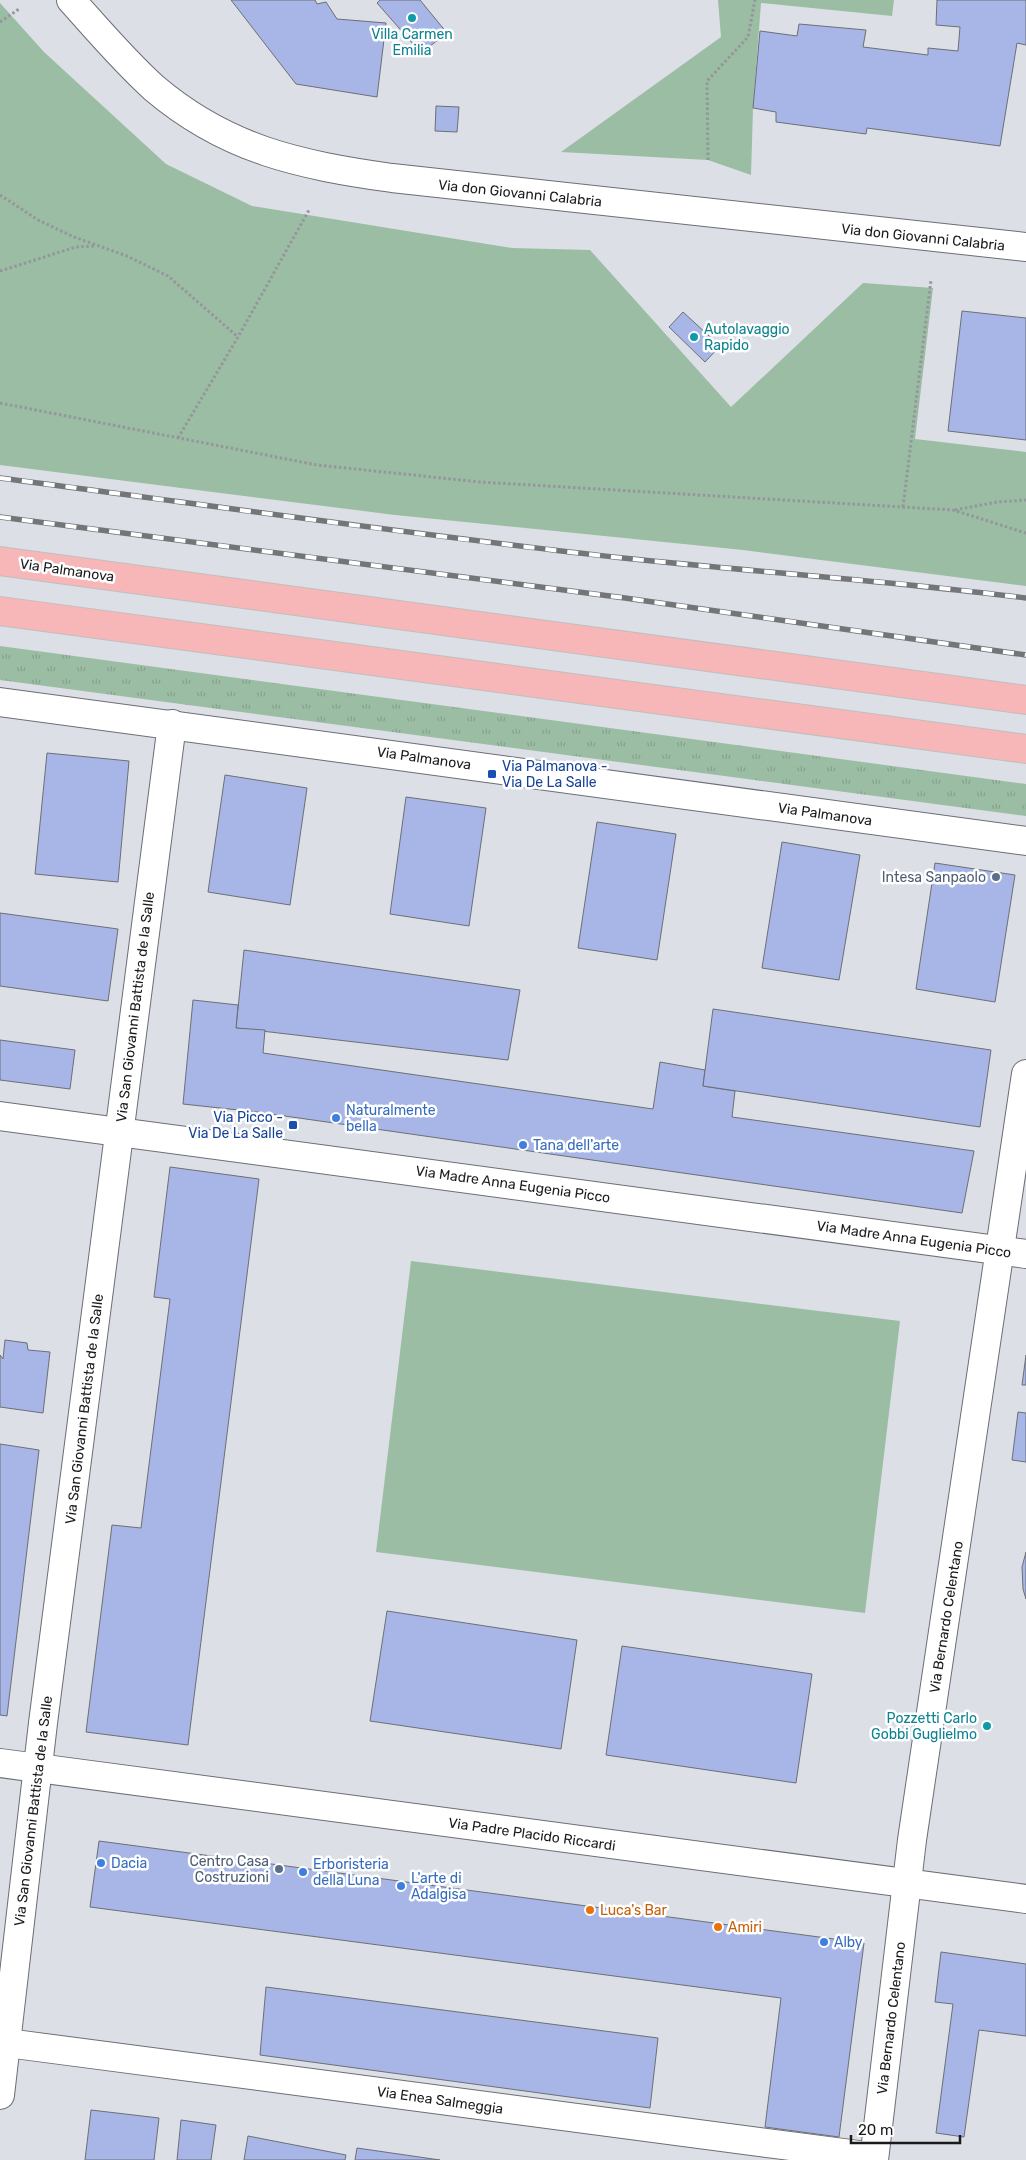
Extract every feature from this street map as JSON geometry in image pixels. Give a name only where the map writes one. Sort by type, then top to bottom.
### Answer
[{"type":"highway","name":"Via Palmanova","points":[[0,561],[1026,700]]},
{"type":"highway","points":[[0,611],[1026,749]]},
{"type":"street","name":"Via don Giovanni Calabria","points":[[70,0],[129,64],[174,104],[218,132],[262,151],[297,162],[332,170],[392,178],[1026,247]]},
{"type":"street","name":"Via Palmanova","points":[[0,702],[1026,841]]},
{"type":"street","name":"Via San Giovanni Battista de la Salle","points":[[0,2095],[38,1769],[172,724]]},
{"type":"street","name":"Via Bernardo Celentano","points":[[874,2159],[906,1883],[1013,1252],[1026,1074]]},
{"type":"street","name":"Via Madre Anna Eugenia Picco","points":[[0,1116],[1013,1252]]},
{"type":"street","name":"Via Padre Placido Riccardi","points":[[0,1762],[38,1769],[1026,1899]]},
{"type":"street","name":"Via Enea Salmeggia","points":[[7,2042],[874,2159]]},
{"type":"path","points":[[708,160],[707,81],[748,37],[755,0]]},
{"type":"path","points":[[0,22],[19,9]]},
{"type":"path","points":[[0,195],[38,220],[74,237],[127,256],[168,276],[238,337]]},
{"type":"path","points":[[178,438],[238,337],[309,210]]},
{"type":"path","points":[[0,271],[76,247],[97,245]]},
{"type":"path","points":[[903,507],[931,280]]},
{"type":"path","points":[[0,403],[317,465],[480,482],[953,510],[997,502],[1026,500]]},
{"type":"path","points":[[953,510],[1026,533]]},
{"type":"green space","points":[[718,0],[894,0],[892,16],[761,3],[753,108],[751,175],[708,160],[561,152],[721,37]]},
{"type":"green space","points":[[0,3],[44,52],[166,164],[252,206],[512,248],[590,250],[731,407],[863,283],[933,288],[915,439],[1026,452],[1026,586],[743,550],[395,515],[0,465]]},
{"type":"green space","points":[[0,646],[1026,784],[1026,816],[0,680]]},
{"type":"green space","points":[[411,1261],[900,1321],[865,1613],[376,1552]]},
{"type":"building","points":[[231,0],[315,0],[317,4],[326,2],[337,19],[386,23],[377,97],[296,84]]},
{"type":"building","name":"Villa Carmen Emilia","points":[[380,0],[420,0],[447,33],[421,53],[377,3]]},
{"type":"building","points":[[937,0],[1026,0],[1026,45],[1017,43],[1000,146],[867,128],[866,134],[776,122],[776,112],[753,108],[760,31],[797,36],[799,24],[866,30],[863,47],[928,55],[928,48],[958,51],[960,27],[936,25]]},
{"type":"building","points":[[436,106],[459,107],[457,132],[435,131]]},
{"type":"building","points":[[962,311],[1026,318],[1026,440],[948,431]]},
{"type":"building","name":"Autolavaggio Rapido","points":[[683,312],[720,346],[705,362],[669,327]]},
{"type":"building","points":[[47,753],[129,761],[118,882],[35,874]]},
{"type":"building","points":[[225,775],[307,788],[290,905],[208,892]]},
{"type":"building","points":[[406,797],[486,808],[469,926],[390,914]]},
{"type":"building","points":[[597,822],[676,834],[657,960],[578,948]]},
{"type":"building","points":[[782,842],[860,855],[839,980],[762,968]]},
{"type":"building","points":[[935,863],[1015,875],[995,1002],[916,989]]},
{"type":"building","points":[[0,913],[118,929],[108,1001],[0,986]]},
{"type":"building","points":[[244,950],[520,990],[508,1060],[236,1028]]},
{"type":"building","points":[[193,1000],[238,1005],[236,1028],[265,1030],[263,1053],[653,1109],[660,1062],[705,1070],[703,1086],[735,1091],[732,1117],[974,1151],[962,1213],[257,1112],[183,1104]]},
{"type":"building","points":[[713,1009],[991,1050],[980,1127],[703,1086]]},
{"type":"building","points":[[0,1040],[75,1050],[70,1089],[0,1080]]},
{"type":"building","points":[[170,1167],[259,1179],[188,1745],[86,1732],[112,1525],[141,1528],[170,1299],[154,1297]]},
{"type":"building","points":[[5,1340],[27,1343],[28,1350],[50,1352],[43,1413],[0,1407],[0,1355],[3,1359]]},
{"type":"building","points":[[1026,1355],[1026,1385],[1022,1385]]},
{"type":"building","points":[[1018,1412],[1026,1413],[1026,1462],[1012,1460]]},
{"type":"building","points":[[0,1444],[39,1450],[7,1716],[0,1715]]},
{"type":"building","points":[[1026,1552],[1026,1599],[1023,1589],[1022,1567]]},
{"type":"building","points":[[387,1611],[577,1640],[561,1749],[370,1721]]},
{"type":"building","points":[[622,1646],[812,1674],[796,1783],[606,1755]]},
{"type":"building","points":[[99,1841],[864,1943],[839,2137],[765,2127],[781,1998],[90,1907]]},
{"type":"building","points":[[941,1952],[1026,1964],[1026,2036],[979,2030],[964,2137],[936,2133],[953,2004],[935,2002]]},
{"type":"building","points":[[266,1987],[658,2038],[650,2108],[260,2055]]},
{"type":"building","points":[[91,2110],[159,2118],[154,2160],[85,2160]]},
{"type":"building","points":[[181,2120],[216,2125],[211,2160],[177,2160]]},
{"type":"building","points":[[248,2136],[346,2155],[345,2160],[244,2160]]},
{"type":"building","points":[[357,2148],[440,2160],[355,2160]]},
{"type":"railway","points":[[0,478],[545,549],[1026,598]]},
{"type":"railway","points":[[0,517],[625,598],[1026,655]]},
{"type":"place","name":"Villa Carmen Emilia","points":[[412,18]]},
{"type":"place","name":"Autolavaggio Rapido","points":[[694,337]]},
{"type":"place","name":"Via Palmanova - Via De La Salle","points":[[492,774]]},
{"type":"place","name":"Intesa Sanpaolo","points":[[996,877]]},
{"type":"place","name":"Naturalmente bella","points":[[336,1118]]},
{"type":"place","name":"Via Picco - Via De La Salle","points":[[293,1125]]},
{"type":"place","name":"Tana dell'arte","points":[[523,1145]]},
{"type":"place","name":"Pozzetti Carlo Gobbi Guglielmo","points":[[987,1726]]},
{"type":"place","name":"Dacia","points":[[101,1863]]},
{"type":"place","name":"Centro Casa Costruzioni","points":[[279,1869]]},
{"type":"place","name":"Erboristeria della Luna","points":[[303,1872]]},
{"type":"place","name":"L'arte di Adalgisa","points":[[401,1886]]},
{"type":"place","name":"Luca's Bar","points":[[590,1910]]},
{"type":"place","name":"Amiri","points":[[718,1927]]},
{"type":"place","name":"Alby","points":[[824,1942]]}]
